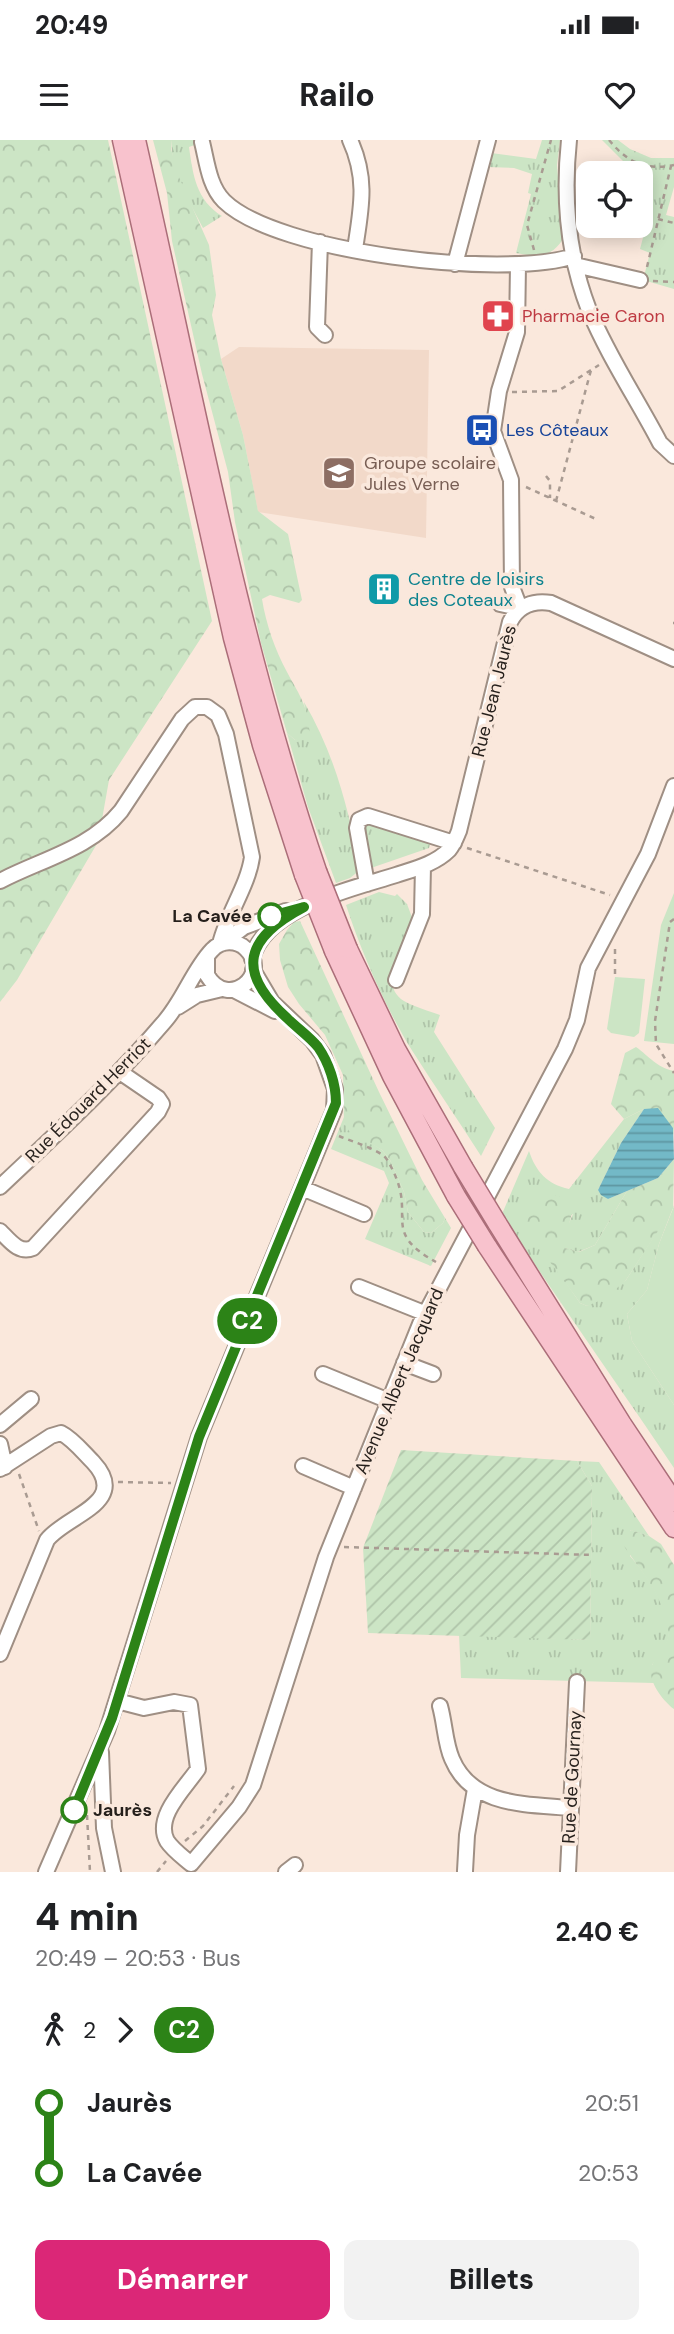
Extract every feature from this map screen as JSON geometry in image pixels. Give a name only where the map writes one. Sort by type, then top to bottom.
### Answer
[{"type":"main road","points":[[121,140],[231,629],[262,745],[341,950],[400,1093],[456,1196],[674,1528]]},
{"type":"main road","points":[[136,140],[236,592],[311,873]]},
{"type":"main road","points":[[341,950],[463,1167],[674,1503]]},
{"type":"street","points":[[349,140],[359,161],[362,177],[362,204],[355,249]]},
{"type":"street","points":[[455,264],[488,140]]},
{"type":"street","points":[[569,140],[566,186],[574,261],[590,313],[660,443],[674,456]]},
{"type":"street","points":[[202,142],[212,183],[226,203],[251,219],[320,242],[455,264],[518,265],[574,261],[642,280]]},
{"type":"street","points":[[320,242],[317,327],[325,335]]},
{"type":"street","name":"Rue Jean Jaurès","points":[[454,843],[510,622],[520,608],[512,587],[511,479],[493,431],[499,391],[517,331],[518,265]]},
{"type":"street","points":[[500,604],[520,608],[536,602],[551,603],[674,659]]},
{"type":"street","points":[[0,881],[77,846],[110,824],[182,719],[195,708],[206,707],[218,715],[226,734],[252,857],[249,872],[228,916],[221,944]]},
{"type":"street","name":"Avenue Albert Jacquard","points":[[175,1850],[191,1864],[239,1807],[253,1785],[326,1557],[424,1313],[565,1049],[577,1020],[588,968],[648,854],[674,786]]},
{"type":"street","points":[[286,1017],[212,983],[207,975],[207,958],[221,944],[257,921],[423,866],[439,858],[454,843],[368,816],[359,820],[357,828],[367,884]]},
{"type":"street","points":[[396,980],[422,914],[423,866]]},
{"type":"street","points":[[228,989],[249,981],[258,942],[270,929],[304,907]]},
{"type":"street","points":[[46,1872],[101,1748],[199,1437],[336,1103],[330,1072],[318,1047],[268,997],[247,949],[240,944],[221,944]]},
{"type":"street","name":"Rue Édouard Herriot","points":[[0,1187],[120,1072],[174,1010],[207,958]]},
{"type":"street","name":"Rue Édouard Herriot","points":[[174,1010],[197,995],[228,989]]},
{"type":"street","points":[[0,1231],[20,1249],[24,1251],[33,1248],[158,1112],[162,1104],[159,1098],[120,1072]]},
{"type":"street","points":[[302,1188],[365,1214]]},
{"type":"street","points":[[359,1287],[424,1313]]},
{"type":"street","points":[[404,1363],[433,1374]]},
{"type":"street","points":[[323,1374],[388,1401]]},
{"type":"street","points":[[0,1425],[31,1399]]},
{"type":"street","points":[[0,1444],[6,1465],[51,1436],[61,1433],[96,1466],[104,1482],[103,1494],[95,1506],[58,1528],[44,1546],[0,1654]]},
{"type":"street","points":[[303,1466],[354,1488]]},
{"type":"street","name":"Rue de Gournay","points":[[568,1872],[577,1682]]},
{"type":"street","points":[[117,1701],[144,1708],[174,1702],[190,1705],[198,1769],[165,1818],[166,1839],[175,1850]]},
{"type":"street","points":[[440,1706],[452,1759],[462,1776],[475,1789],[506,1802],[571,1808]]},
{"type":"street","points":[[101,1748],[104,1828],[113,1872]]},
{"type":"street","points":[[465,1871],[467,1835],[475,1789]]},
{"type":"path","points":[[539,263],[527,225],[551,140]]},
{"type":"path","points":[[609,140],[624,157],[634,163],[672,166],[642,280],[674,282]]},
{"type":"path","points":[[658,219],[674,223]]},
{"type":"path","points":[[499,391],[558,391],[590,370],[615,359]]},
{"type":"path","points":[[556,501],[590,370]]},
{"type":"path","points":[[546,476],[550,481],[550,498]]},
{"type":"path","points":[[526,487],[598,520]]},
{"type":"path","points":[[454,843],[600,890],[623,900]]},
{"type":"path","points":[[674,919],[670,922],[655,1021],[657,1050],[674,1073]]},
{"type":"path","points":[[327,1130],[382,1155],[388,1161],[401,1190],[403,1202],[400,1220],[405,1236],[417,1250],[448,1269]]},
{"type":"path","points":[[6,1465],[44,1546]]},
{"type":"path","points":[[104,1482],[167,1483]]},
{"type":"path","points":[[343,1547],[593,1555]]},
{"type":"path","points":[[157,1872],[175,1850],[202,1826],[238,1781]]},
{"type":"path","points":[[79,1798],[86,1803],[90,1872]]},
{"type":"shaded area","name":"Groupe scolaire Jules Verne","points":[[239,347],[429,350],[426,538],[258,512],[243,435],[221,359]]},
{"type":"green space","points":[[0,140],[108,140],[212,621],[109,780],[98,842],[17,980],[0,1002]]},
{"type":"green space","points":[[153,140],[172,140],[171,149],[179,177],[209,245],[216,295],[212,315],[221,359],[243,435],[258,511],[288,534],[302,600],[299,603],[270,595],[262,599],[275,646],[305,708],[310,734],[305,739],[295,740],[287,733],[261,643],[235,522],[228,472],[202,374],[172,241],[167,193]]},
{"type":"green space","points":[[172,140],[209,140],[189,147],[194,177],[201,195],[213,210],[222,216],[203,228],[177,174]]},
{"type":"green space","points":[[542,140],[560,140],[557,165],[563,239],[553,250],[542,255],[516,253],[531,194],[528,193],[532,174],[514,168],[487,167],[491,153],[536,159]]},
{"type":"green space","points":[[602,140],[618,140],[630,149],[651,158],[674,158],[674,187],[666,215],[674,217],[674,289],[643,280],[650,253],[640,249],[643,238],[653,238],[653,161],[623,161]]},
{"type":"green space","points":[[304,702],[340,783],[360,870],[350,878],[336,883],[308,807],[287,733],[295,740],[309,734]]},
{"type":"green space","points":[[370,823],[429,842],[429,848],[371,868],[362,827]]},
{"type":"green space","points":[[379,892],[395,896],[397,894],[407,904],[413,920],[395,962],[392,984],[396,993],[408,1003],[440,1015],[434,1032],[495,1128],[481,1156],[403,1035],[359,943],[346,905]]},
{"type":"green space","points":[[674,893],[674,1044],[644,1041],[661,925]]},
{"type":"green space","points":[[300,921],[379,1092],[422,1180],[445,1218],[431,1233],[424,1232],[408,1212],[404,1192],[390,1160],[382,1150],[349,1131],[344,1123],[343,1075],[325,1035],[288,987],[280,960],[279,944],[294,922]]},
{"type":"green space","points":[[615,977],[645,979],[639,1033],[634,1037],[611,1033],[607,1029]]},
{"type":"green space","points":[[636,1047],[658,1064],[674,1071],[674,1135],[673,1128],[644,1109],[624,1119],[611,1104],[625,1053]]},
{"type":"green space","points":[[644,1109],[621,1143],[598,1190],[608,1199],[627,1191],[595,1245],[578,1252],[565,1248],[565,1232],[573,1214],[536,1239],[580,1303],[587,1306],[626,1280],[674,1205],[659,1244],[647,1290],[627,1314],[632,1341],[674,1405],[674,1468],[502,1214],[529,1151],[543,1176],[554,1184],[569,1189],[624,1119]]},
{"type":"green space","points":[[344,1117],[344,1123],[382,1150],[390,1160],[404,1192],[408,1212],[424,1232],[431,1233],[445,1218],[451,1228],[431,1266],[365,1239],[389,1183],[384,1171],[331,1149]]},
{"type":"green space","points":[[674,1159],[673,1208],[626,1280],[606,1298],[587,1306],[580,1303],[528,1229],[524,1216],[528,1203],[543,1191],[573,1201],[565,1248],[579,1252],[595,1245],[627,1191],[658,1178]]},
{"type":"green space","points":[[674,1206],[674,1405],[632,1341],[627,1314],[647,1290],[659,1244]]},
{"type":"green space","points":[[401,1450],[577,1461],[592,1486],[590,1640],[368,1633],[363,1548]]},
{"type":"green space","points":[[577,1461],[599,1462],[649,1536],[630,1530],[630,1556],[655,1590],[669,1630],[666,1645],[652,1665],[654,1683],[461,1678],[459,1634],[590,1640],[592,1486]]},
{"type":"green space","points":[[631,1530],[649,1536],[661,1544],[674,1565],[674,1709],[660,1694],[651,1675],[653,1663],[668,1639],[668,1629],[656,1594],[622,1543],[623,1534]]},
{"type":"water","points":[[658,1108],[673,1128],[674,1159],[658,1178],[608,1199],[601,1195],[598,1190],[621,1143],[644,1109]]},
{"type":"bus line","name":"C2","points":[[74,1810],[112,1718],[199,1437],[336,1103],[330,1072],[318,1047],[272,1002],[253,970],[254,951],[258,942],[279,922],[304,907],[271,916]]},
{"type":"place","name":"Pharmacie Caron","points":[[498,316]]},
{"type":"place","name":"Les Côteaux","points":[[482,430]]},
{"type":"place","name":"Groupe scolaire Jules Verne","points":[[339,473]]},
{"type":"place","name":"Centre de loisirs des Coteaux","points":[[384,589]]},
{"type":"place","name":"La Cavée","points":[[271,916]]},
{"type":"place","name":"Jaurès","points":[[74,1810]]}]
